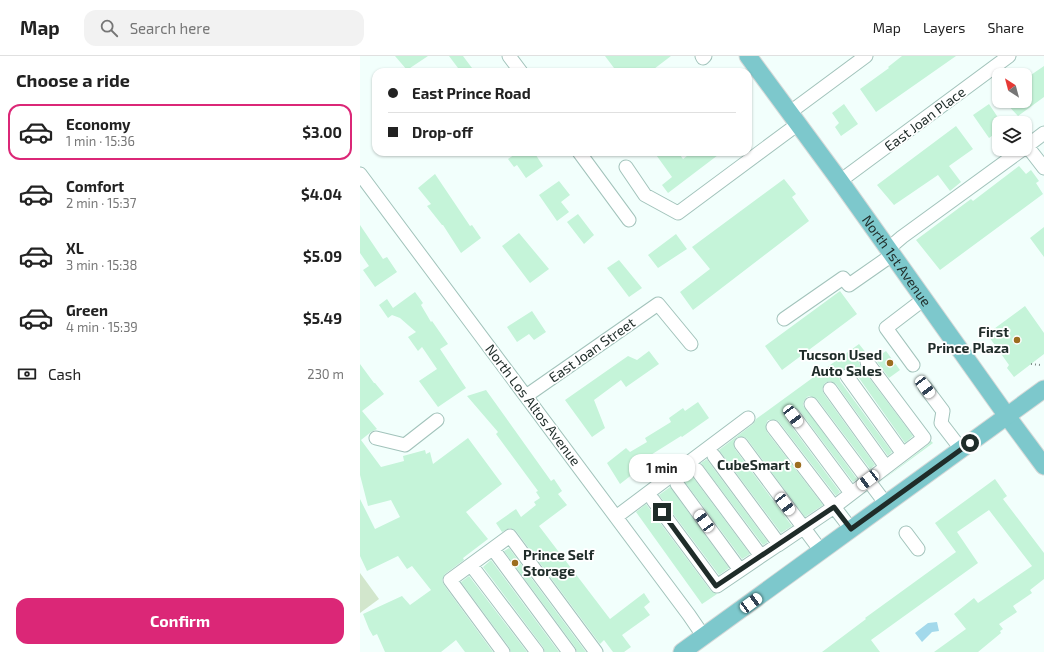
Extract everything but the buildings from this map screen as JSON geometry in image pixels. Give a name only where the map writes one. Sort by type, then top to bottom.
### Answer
[{"type":"main road","name":"North 1st Avenue","points":[[748,56],[840,181],[1044,466]]},
{"type":"main road","points":[[693,647],[851,529],[1044,389]]},
{"type":"street","points":[[509,56],[518,68]]},
{"type":"street","points":[[702,56],[703,58],[705,56]]},
{"type":"street","points":[[752,152],[866,56]]},
{"type":"street","name":"East Joan Place","points":[[840,181],[1009,56]]},
{"type":"street","points":[[1032,142],[1044,133]]},
{"type":"street","points":[[1032,155],[1044,168]]},
{"type":"street","points":[[583,156],[629,220]]},
{"type":"street","points":[[626,167],[645,195],[678,213],[748,156]]},
{"type":"street","points":[[784,319],[843,278],[849,284],[890,252],[902,236],[1013,156]]},
{"type":"street","name":"North Los Altos Avenue","points":[[360,174],[690,615],[693,647]]},
{"type":"street","points":[[913,365],[886,328],[924,299]]},
{"type":"street","name":"East Joan Street","points":[[526,396],[658,304],[691,344]]},
{"type":"street","points":[[653,500],[716,586],[834,507],[924,438],[867,362]]},
{"type":"street","points":[[847,376],[903,454]]},
{"type":"street","points":[[925,387],[943,410],[941,423],[961,449]]},
{"type":"street","points":[[830,389],[886,467]]},
{"type":"street","points":[[811,404],[886,504]]},
{"type":"street","points":[[793,416],[851,493]]},
{"type":"street","points":[[616,517],[748,418]]},
{"type":"street","points":[[376,438],[405,445],[438,420]]},
{"type":"street","points":[[772,427],[851,529]]},
{"type":"street","points":[[740,444],[821,552]]},
{"type":"street","points":[[714,456],[779,544],[778,545]]},
{"type":"street","points":[[697,470],[761,556]]},
{"type":"street","points":[[677,484],[740,570]]},
{"type":"street","points":[[906,533],[918,549]]},
{"type":"street","points":[[503,652],[450,580],[510,536],[596,652]]},
{"type":"street","points":[[493,549],[569,652]]},
{"type":"street","points":[[471,565],[537,652]]},
{"type":"path","points":[[1031,364],[1041,365]]},
{"type":"green space","points":[[360,573],[379,599],[360,613]]},
{"type":"water","points":[[937,622],[939,631],[932,632],[922,642],[915,633],[928,623]]},
{"type":"place","name":"First Prince Plaza","points":[[1017,340]]},
{"type":"place","name":"Tucson Used Auto Sales","points":[[890,363]]},
{"type":"place","name":"CubeSmart","points":[[798,465]]},
{"type":"place","name":"Prince Self Storage","points":[[515,563]]},
{"type":"route","points":[[662,512],[716,586],[834,507],[851,529],[970,443]]}]
